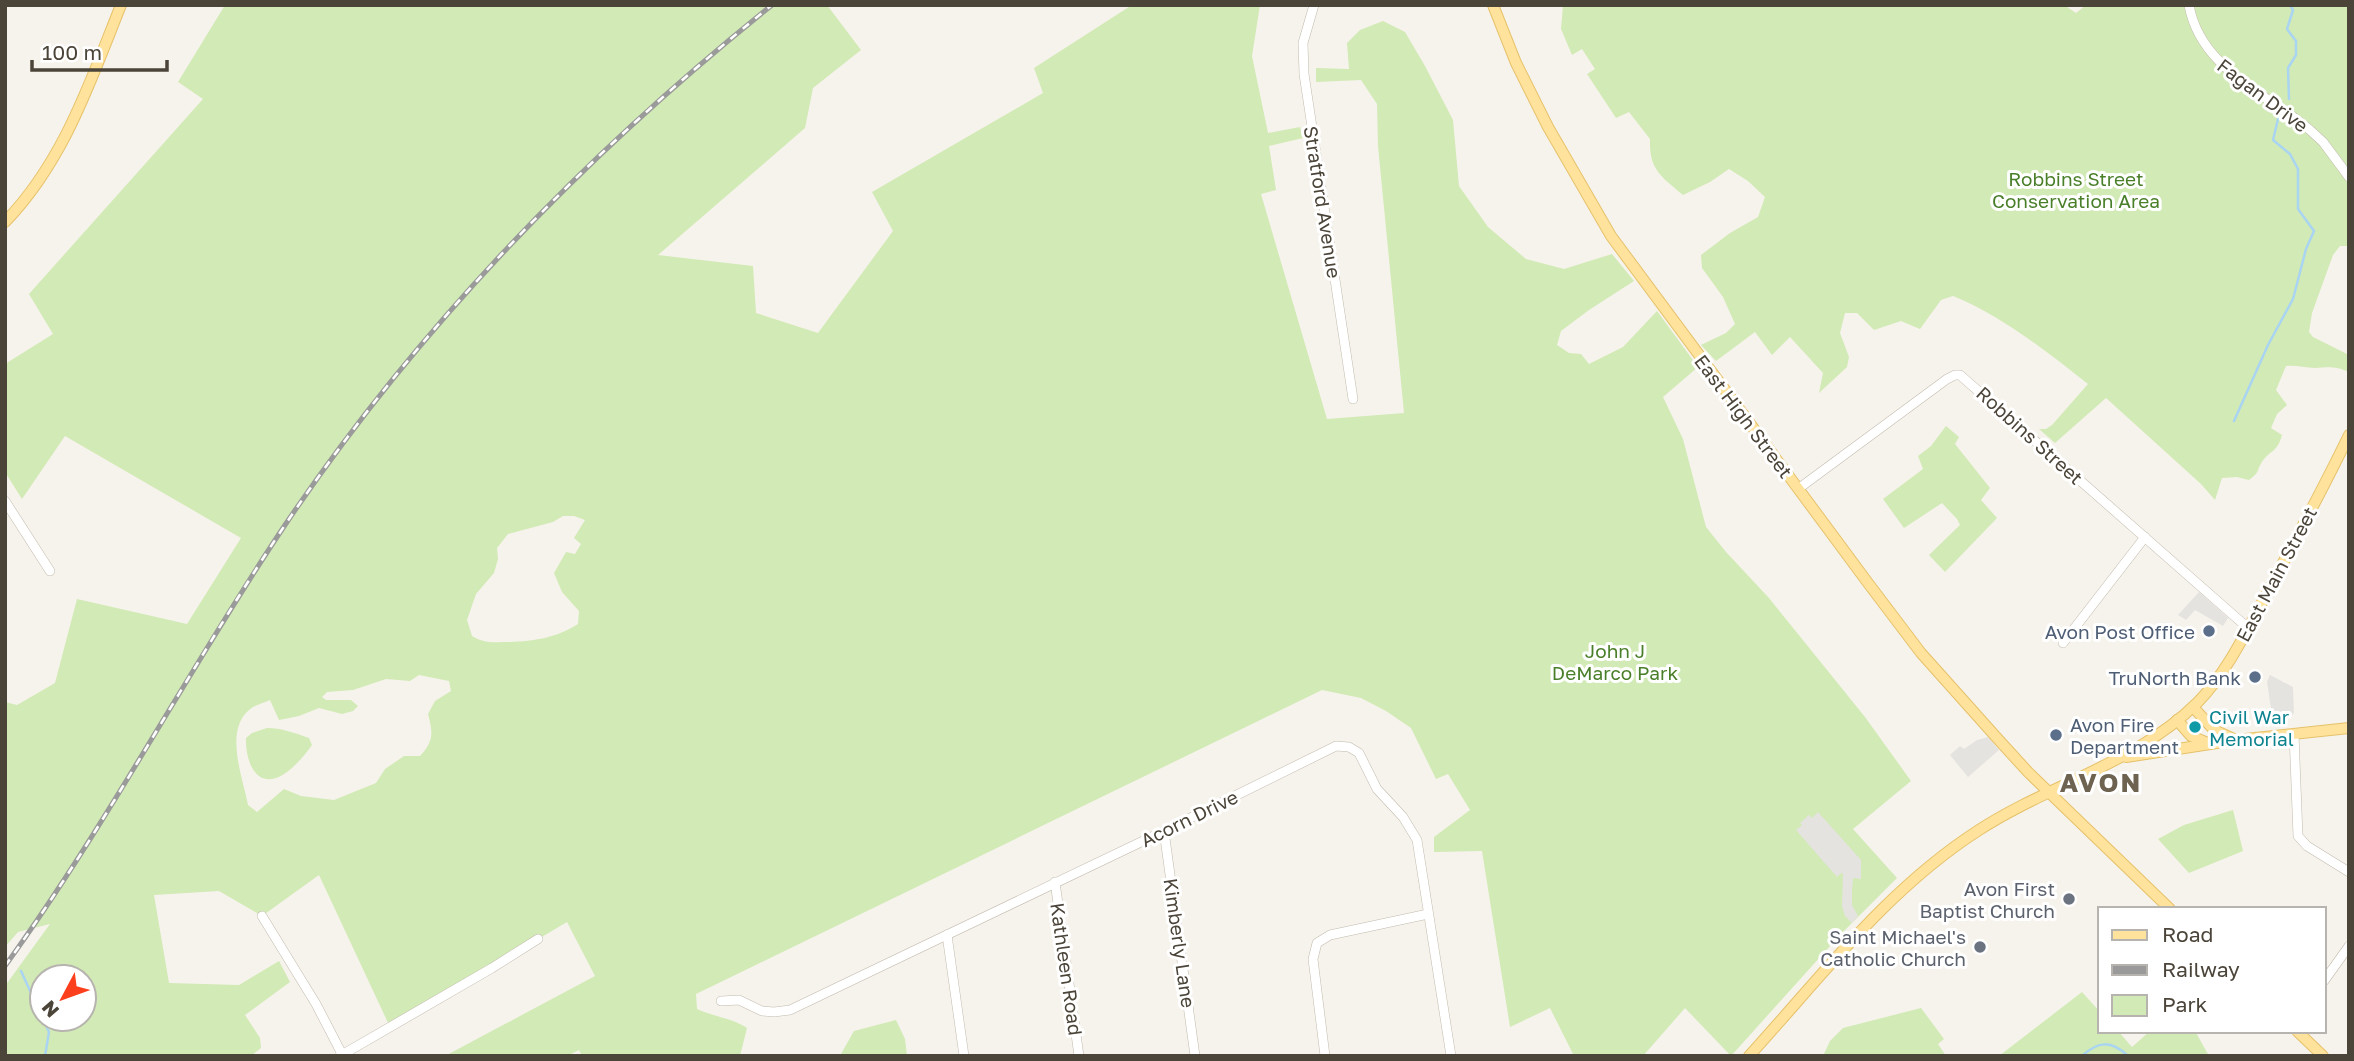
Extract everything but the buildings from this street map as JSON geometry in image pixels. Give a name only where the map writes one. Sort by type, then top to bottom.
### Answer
[{"type":"main road","points":[[5,222],[33,190],[64,141],[121,5]]},
{"type":"main road","name":"East High Street","points":[[1493,5],[1526,84],[1600,218],[1798,489],[1928,661],[2004,747],[2168,907]]},
{"type":"main road","name":"East Main Street","points":[[2116,759],[2155,737],[2177,720],[2219,678],[2345,451],[2349,435]]},
{"type":"main road","points":[[2193,706],[2214,730],[2236,740]]},
{"type":"main road","points":[[2177,720],[2191,736],[2210,743]]},
{"type":"main road","points":[[1749,1056],[1845,946],[1898,894],[1944,855],[2007,812],[2116,759],[2210,743],[2349,728]]},
{"type":"main road","points":[[2299,1033],[2323,1056]]},
{"type":"street","name":"Stratford Avenue","points":[[1314,5],[1303,43],[1304,74],[1353,399]]},
{"type":"street","name":"Fagan Drive","points":[[2189,5],[2197,31],[2214,57],[2310,130],[2349,177]]},
{"type":"street","name":"Robbins Street","points":[[1798,489],[1937,386],[1958,374],[2248,628]]},
{"type":"street","points":[[5,501],[50,571]]},
{"type":"street","points":[[2063,643],[2145,537]]},
{"type":"street","points":[[2294,734],[2298,836],[2306,846],[2349,872]]},
{"type":"street","name":"Acorn Drive","points":[[721,1001],[739,1000],[774,1012],[790,1010],[1336,746],[1349,747],[1359,753],[1377,789],[1403,817],[1417,840],[1451,1056]]},
{"type":"street","name":"Kimberly Lane","points":[[1164,831],[1195,1056]]},
{"type":"street","name":"Kathleen Road","points":[[1055,882],[1079,1056]]},
{"type":"street","points":[[1325,1056],[1313,958],[1317,943],[1330,935],[1428,914]]},
{"type":"street","points":[[262,916],[316,1004],[342,1055],[538,939]]},
{"type":"street","points":[[947,935],[964,1056]]},
{"type":"street","points":[[2326,978],[2349,946]]},
{"type":"green space","name":"John J DeMarco Park","points":[[225,5],[827,5],[861,50],[813,88],[805,128],[658,255],[753,266],[756,313],[818,333],[893,231],[872,192],[1043,93],[1034,68],[1132,5],[1260,5],[1252,56],[1268,133],[1300,127],[1303,138],[1269,146],[1276,190],[1261,194],[1327,419],[1404,413],[1378,146],[1377,104],[1361,80],[1316,82],[1316,68],[1349,69],[1347,43],[1360,30],[1383,21],[1405,32],[1453,120],[1459,186],[1488,227],[1526,259],[1564,269],[1612,254],[1634,281],[1561,331],[1557,345],[1569,353],[1581,354],[1589,364],[1623,347],[1657,311],[1698,367],[1663,397],[1683,439],[1706,527],[1769,598],[1865,717],[1911,781],[1853,829],[1897,878],[1839,936],[1731,1056],[1685,1008],[1643,1056],[1574,1056],[1550,1008],[1510,1027],[1482,851],[1434,852],[1434,837],[1470,810],[1448,774],[1436,779],[1411,728],[1386,711],[1361,698],[1322,690],[696,994],[697,1009],[747,1028],[740,1056],[582,1056],[579,1050],[567,1056],[445,1056],[595,976],[567,922],[390,1027],[319,875],[262,916],[219,891],[154,895],[169,983],[239,985],[279,961],[290,982],[245,1015],[260,1038],[261,1048],[251,1056],[5,1056],[5,986],[50,924],[18,932],[5,947],[5,702],[17,705],[55,683],[77,599],[187,624],[241,538],[65,436],[22,499],[5,472],[5,364],[53,334],[29,294],[203,99],[178,82]],"holes":[[[563,516],[585,520],[574,538],[581,544],[575,554],[566,552],[554,573],[562,592],[579,611],[578,624],[553,636],[528,641],[490,642],[472,636],[467,620],[476,594],[494,573],[498,559],[497,548],[508,534],[553,522]],[[419,675],[449,681],[451,691],[435,701],[428,714],[431,736],[428,746],[420,756],[404,756],[385,769],[376,783],[334,800],[301,796],[284,789],[257,812],[248,805],[236,742],[242,719],[251,708],[270,700],[279,720],[319,708],[342,714],[353,711],[358,706],[351,700],[326,700],[322,697],[327,692],[353,690],[386,679],[410,681]]]},
{"type":"green space","name":"Robbins Street Conservation Area","points":[[1563,5],[2064,5],[2076,13],[2086,5],[2349,5],[2349,246],[2340,246],[2333,255],[2312,313],[2309,332],[2313,337],[2349,355],[2349,372],[2332,367],[2286,366],[2276,390],[2287,405],[2277,414],[2271,428],[2282,435],[2278,445],[2249,480],[2237,477],[2222,478],[2215,500],[2201,484],[2106,398],[2055,443],[2039,429],[2052,425],[2088,384],[2006,324],[1953,296],[1941,300],[1920,329],[1901,321],[1874,330],[1857,313],[1845,313],[1840,333],[1849,357],[1847,367],[1819,393],[1823,373],[1790,337],[1772,355],[1755,332],[1716,361],[1701,345],[1726,333],[1735,324],[1723,297],[1702,268],[1701,255],[1730,233],[1758,217],[1765,197],[1748,181],[1729,169],[1683,195],[1663,177],[1654,165],[1650,139],[1629,112],[1616,118],[1587,74],[1595,69],[1582,49],[1572,55],[1561,29]]},
{"type":"green space","points":[[1946,426],[1959,437],[1955,444],[1990,488],[1981,500],[1997,518],[1945,572],[1929,555],[1960,525],[1957,519],[1942,503],[1904,528],[1883,499],[1923,469],[1918,456],[1931,446]]},
{"type":"green space","points":[[267,728],[309,738],[312,745],[300,761],[274,779],[266,779],[254,771],[246,747],[246,738]]},
{"type":"green space","points":[[2233,810],[2243,851],[2189,873],[2158,839],[2184,825]]},
{"type":"green space","points":[[2082,992],[2098,1010],[2098,1033],[2120,1033],[2132,1047],[2148,1033],[2196,1033],[2209,1056],[1999,1056]]},
{"type":"green space","points":[[1921,1008],[1944,1039],[1938,1044],[1946,1056],[1823,1056],[1830,1041],[1843,1028]]},
{"type":"green space","points":[[896,1020],[905,1039],[907,1056],[837,1056],[841,1054],[854,1031]]},
{"type":"shaded area","points":[[2199,592],[2228,618],[2223,626],[2195,610],[2186,620],[2178,615]]},
{"type":"shaded area","points":[[2270,675],[2293,687],[2294,713],[2288,718],[2272,715],[2267,682]]},
{"type":"shaded area","points":[[1988,737],[1999,750],[1968,777],[1950,755],[1960,746],[1964,749],[1977,740]]},
{"type":"shaded area","points":[[1818,812],[1861,860],[1861,879],[1853,878],[1852,905],[1858,916],[1852,923],[1845,916],[1842,906],[1843,874],[1837,877],[1796,830],[1809,815],[1812,818]]},
{"type":"waterway","points":[[2289,99],[2288,68],[2296,55],[2296,41],[2287,29],[2293,10],[2290,5]]},
{"type":"waterway","points":[[2234,421],[2268,345],[2293,299],[2306,249],[2314,231],[2298,209],[2298,169],[2290,154],[2273,140],[2278,119]]},
{"type":"waterway","points":[[21,971],[28,986]]},
{"type":"waterway","points":[[45,1056],[49,1033]]},
{"type":"waterway","points":[[2082,1056],[2094,1047],[2105,1044],[2116,1047],[2128,1056]]},
{"type":"railway","points":[[5,966],[113,803],[285,525],[391,381],[449,313],[571,183],[703,62],[772,5]]},
{"type":"place","name":"Avon Post Office","points":[[2209,631]]},
{"type":"place","name":"TruNorth Bank","points":[[2255,677]]},
{"type":"place","name":"Civil War Memorial","points":[[2195,727]]},
{"type":"place","name":"Avon Fire Department","points":[[2056,735]]},
{"type":"place","name":"Avon First Baptist Church","points":[[2069,899]]},
{"type":"place","name":"Saint Michael's Catholic Church","points":[[1980,947]]},
{"type":"district","name":"AVON","points":[[2101,782]]}]
